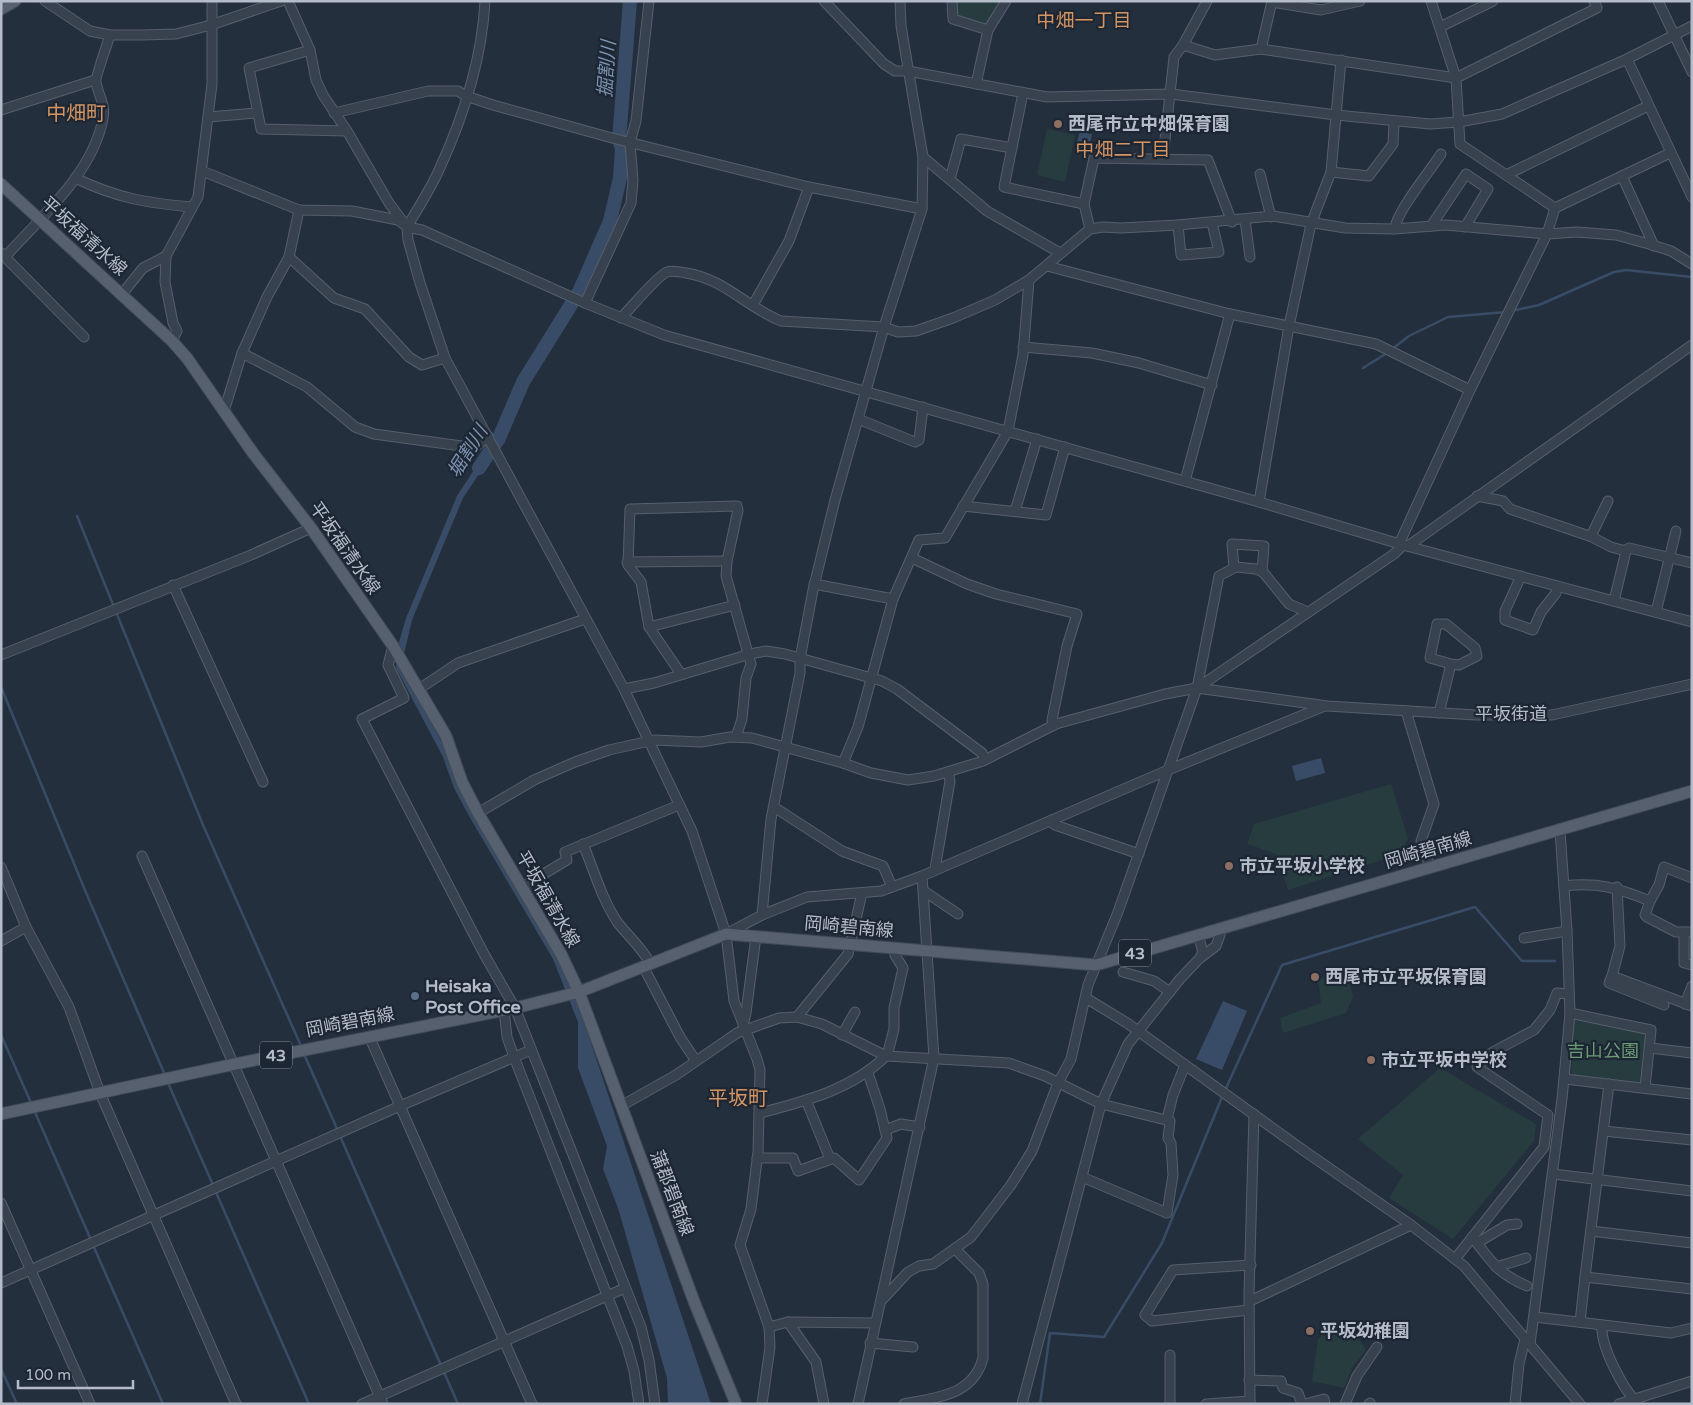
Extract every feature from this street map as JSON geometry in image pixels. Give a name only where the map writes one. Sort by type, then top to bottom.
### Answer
[{"type":"main road","points":[[1,9],[15,1]]},
{"type":"main road","name":"平坂福清水線","points":[[1,184],[172,341],[253,453],[311,528],[392,646],[446,736],[462,782],[478,813],[561,954],[574,993]]},
{"type":"main road","name":"岡崎碧南線","points":[[1,1114],[551,999],[574,993],[726,934],[1096,965],[1692,791]]},
{"type":"main road","name":"蒲郡碧南線","points":[[574,993],[621,1106],[694,1304],[736,1404]]},
{"type":"street","points":[[45,1],[90,31],[110,35],[176,34],[211,25],[282,1]]},
{"type":"street","points":[[172,341],[177,331],[173,323],[165,282],[166,256],[187,221],[198,197],[212,84],[212,1]]},
{"type":"street","points":[[288,1],[310,50],[316,80],[388,203],[407,227],[408,240],[420,283],[445,358],[488,436],[520,500],[624,689],[702,856],[726,934],[734,1001],[760,1070],[757,1158],[751,1209],[740,1245],[769,1327],[770,1347],[762,1404]]},
{"type":"street","points":[[407,227],[439,171],[473,76],[485,1]]},
{"type":"street","points":[[585,303],[631,203],[633,181],[630,142],[636,121],[649,1]]},
{"type":"street","points":[[824,1],[884,64],[895,71],[908,71],[1047,97],[1171,94],[1394,122],[1430,124],[1459,122],[1502,114],[1626,59],[1692,26]]},
{"type":"street","points":[[762,915],[774,807],[800,673],[800,659],[814,584],[865,390],[922,209],[923,157],[901,26],[900,1]]},
{"type":"street","points":[[952,1],[953,20],[988,30]]},
{"type":"street","points":[[976,84],[988,30],[1006,1]]},
{"type":"street","points":[[1163,158],[1174,57],[1184,45],[1207,1]]},
{"type":"street","points":[[1261,49],[1272,2],[1322,6],[1360,1]]},
{"type":"street","points":[[1431,1],[1456,78],[1460,144],[1555,208]]},
{"type":"street","points":[[1440,27],[1493,1]]},
{"type":"street","points":[[1184,45],[1215,55],[1261,49],[1456,78],[1597,8],[1594,1]]},
{"type":"street","points":[[1658,1],[1692,72]]},
{"type":"street","points":[[84,337],[3,254],[39,220],[75,178],[87,160],[103,119],[102,96],[95,80],[110,35]]},
{"type":"street","points":[[310,50],[250,68],[257,113],[262,129],[347,131]]},
{"type":"street","points":[[1626,59],[1692,197]]},
{"type":"street","points":[[1258,502],[1289,326],[1311,224],[1331,172],[1341,60]]},
{"type":"street","points":[[1,110],[95,80]]},
{"type":"street","points":[[334,113],[428,91],[458,91],[466,96],[630,142],[809,187],[922,209]]},
{"type":"street","points":[[1023,93],[1004,187],[1084,204]]},
{"type":"street","points":[[1506,175],[1648,106]]},
{"type":"street","points":[[208,117],[257,113]]},
{"type":"street","points":[[1331,172],[1369,176],[1393,144],[1394,122]]},
{"type":"street","points":[[950,179],[961,139],[1012,148]]},
{"type":"street","points":[[1403,545],[1470,390],[1547,234],[1555,208],[1670,153]]},
{"type":"street","points":[[1395,228],[1396,222],[1409,200],[1441,154]]},
{"type":"street","points":[[923,157],[987,211],[1060,253]]},
{"type":"street","points":[[1090,229],[1084,204],[1094,158],[1208,160],[1232,222]]},
{"type":"street","points":[[202,172],[299,210],[352,211],[398,220],[407,227],[422,230],[585,303],[664,334],[1185,481],[1403,545],[1692,622]]},
{"type":"street","points":[[1260,174],[1271,217]]},
{"type":"street","points":[[1431,226],[1466,174],[1488,189],[1465,227]]},
{"type":"street","points":[[1622,176],[1654,246]]},
{"type":"street","points":[[75,178],[124,198],[152,204],[192,207]]},
{"type":"street","points":[[753,305],[789,241],[809,187]]},
{"type":"street","points":[[224,411],[242,353],[267,297],[283,271],[289,256],[299,210]]},
{"type":"street","points":[[621,318],[667,272],[709,278],[781,321],[884,327],[898,332],[916,331],[1008,293],[1047,266],[1090,229],[1232,222],[1271,217],[1344,228],[1431,226],[1547,234],[1577,232],[1616,236],[1671,251],[1692,264]]},
{"type":"street","points":[[1245,220],[1250,258]]},
{"type":"street","points":[[1178,225],[1181,255],[1219,252],[1212,223]]},
{"type":"street","points":[[122,294],[143,268],[166,256]]},
{"type":"street","points":[[289,256],[334,298],[365,309],[409,357],[422,365],[445,358]]},
{"type":"street","points":[[1047,266],[1230,314],[1376,344],[1470,390]]},
{"type":"street","points":[[843,763],[858,726],[871,677],[878,659],[893,598],[919,540],[945,538],[1008,431],[1023,347],[1029,280]]},
{"type":"street","points":[[1185,481],[1230,314]]},
{"type":"street","points":[[478,813],[534,780],[575,762],[609,750],[649,741],[701,742],[736,737],[752,738],[786,746],[871,773],[908,780],[948,772],[986,759],[1054,725],[1164,694],[1197,688],[1394,554],[1403,545],[1477,496],[1692,345]]},
{"type":"street","points":[[1023,347],[1092,353],[1139,363],[1212,385]]},
{"type":"street","points":[[242,353],[307,387],[355,427],[374,434],[469,447],[478,445],[488,436]]},
{"type":"street","points":[[858,418],[915,442],[919,440],[923,407]]},
{"type":"street","points":[[1015,512],[1037,439]]},
{"type":"street","points":[[964,506],[1046,515],[1065,447]]},
{"type":"street","points":[[1477,496],[1503,501],[1510,509],[1591,536],[1611,547],[1626,551],[1629,548],[1692,562]]},
{"type":"street","points":[[1591,536],[1608,501]]},
{"type":"street","points":[[681,674],[649,627],[641,582],[627,562],[630,509],[737,506],[738,510],[727,561],[726,576],[750,654],[751,664],[746,678],[742,719],[736,737]]},
{"type":"street","points":[[1,655],[251,555],[311,528]]},
{"type":"street","points":[[1656,612],[1676,531]]},
{"type":"street","points":[[1234,568],[1232,544],[1264,546],[1262,572]]},
{"type":"street","points":[[1614,601],[1626,551]]},
{"type":"street","points":[[912,558],[967,584],[996,594],[1077,614],[1062,669],[1052,720],[1054,725]]},
{"type":"street","points":[[627,562],[727,561]]},
{"type":"street","points":[[882,1300],[908,1272],[919,1266],[933,1264],[956,1250],[971,1237],[1017,1176],[1032,1151],[1058,1083],[1070,1059],[1088,984],[1118,912],[1197,688],[1219,576],[1234,568],[1256,568],[1262,572],[1289,604],[1308,612]]},
{"type":"street","points":[[1521,576],[1505,611],[1505,620],[1533,630],[1541,612],[1556,592],[1557,586]]},
{"type":"street","points":[[814,584],[893,598]]},
{"type":"street","points":[[173,585],[263,782]]},
{"type":"street","points":[[649,627],[735,605]]},
{"type":"street","points":[[419,689],[458,663],[585,619]]},
{"type":"street","points":[[1437,624],[1446,624],[1476,648],[1477,656],[1459,665],[1451,664],[1430,658],[1437,624]]},
{"type":"street","points":[[392,646],[388,665],[404,698],[362,719],[484,954],[531,1050],[641,1326],[649,1360],[655,1404]]},
{"type":"street","points":[[624,689],[766,651],[871,677],[904,693],[982,753],[986,759]]},
{"type":"street","points":[[1439,713],[1451,664]]},
{"type":"street","name":"平坂街道","points":[[1197,688],[1327,706],[1439,713],[1552,715],[1692,684]]},
{"type":"street","points":[[726,934],[762,915],[806,897],[862,893],[892,887],[922,876],[1168,770],[1327,706]]},
{"type":"street","points":[[1406,711],[1434,804],[1422,841],[1430,867]]},
{"type":"street","points":[[935,869],[950,781],[948,772]]},
{"type":"street","points":[[522,887],[558,868],[567,860],[565,852],[679,805]]},
{"type":"street","points":[[774,807],[842,851],[883,866],[892,887]]},
{"type":"street","points":[[1050,821],[1055,826],[1139,854]]},
{"type":"street","points":[[1515,1404],[1519,1364],[1535,1317],[1570,1014],[1567,931],[1560,831]]},
{"type":"street","points":[[583,844],[606,901],[618,922],[639,946],[680,1037],[696,1061]]},
{"type":"street","points":[[142,856],[382,1400]]},
{"type":"street","points":[[1,867],[26,927],[69,1008],[100,1093],[236,1404]]},
{"type":"street","points":[[1692,878],[1664,867],[1659,885],[1645,915],[1676,932],[1688,932],[1684,963],[1692,965]]},
{"type":"street","points":[[858,1404],[934,1058],[922,876]]},
{"type":"street","points":[[1564,886],[1590,883],[1616,887],[1650,901]]},
{"type":"street","points":[[1616,887],[1620,946],[1612,978],[1660,999],[1688,1005],[1692,986]]},
{"type":"street","points":[[924,891],[958,914]]},
{"type":"street","points":[[797,1017],[842,964],[850,944],[862,893]]},
{"type":"street","points":[[1,941],[26,927]]},
{"type":"street","points":[[1022,1404],[1100,1104],[1116,1066],[1138,1031],[1200,958],[1216,946],[1220,934],[1219,929]]},
{"type":"street","points":[[1524,938],[1567,931]]},
{"type":"street","points":[[1198,934],[1203,952],[1200,958]]},
{"type":"street","points":[[743,1027],[756,936]]},
{"type":"street","points":[[760,1113],[806,1100],[846,1085],[868,1073],[886,1056],[894,1029],[894,1008],[903,968],[895,955],[896,949]]},
{"type":"street","points":[[1124,972],[1154,981],[1170,992]]},
{"type":"street","points":[[1475,1240],[1544,1147],[1548,1115],[1477,1067],[1491,1053],[1534,1030],[1550,1010],[1557,993],[1569,994]]},
{"type":"street","points":[[1086,998],[1138,1031],[1237,1101],[1302,1150],[1411,1225],[1464,1266],[1580,1404]]},
{"type":"street","points":[[510,1009],[507,1038],[627,1346],[634,1370],[639,1404]]},
{"type":"street","points":[[842,1035],[855,1012]]},
{"type":"street","points":[[1570,1014],[1651,1030],[1645,1088]]},
{"type":"street","points":[[621,1106],[676,1075],[743,1027],[778,1018],[797,1017],[822,1024],[886,1056],[1008,1063],[1020,1066],[1100,1104],[1134,1114],[1170,1121],[1168,1138],[1172,1150],[1172,1175],[1167,1213],[1082,1177]]},
{"type":"street","points":[[369,1036],[532,1404]]},
{"type":"street","points":[[1650,1048],[1692,1053]]},
{"type":"street","points":[[1,1283],[277,1160],[531,1050]]},
{"type":"street","points":[[1167,1119],[1185,1065]]},
{"type":"street","points":[[757,1158],[793,1158],[798,1171],[830,1159],[837,1159],[859,1180],[886,1141],[885,1130],[868,1073]]},
{"type":"street","points":[[1564,1079],[1692,1094]]},
{"type":"street","points":[[1580,1322],[1609,1084]]},
{"type":"street","points":[[806,1100],[830,1159]]},
{"type":"street","points":[[1206,1404],[1250,1402],[1249,1306],[1254,1114]]},
{"type":"street","points":[[885,1130],[901,1124],[920,1127]]},
{"type":"street","points":[[1604,1131],[1692,1140]]},
{"type":"street","points":[[1553,1174],[1692,1191]]},
{"type":"street","points":[[1,1202],[90,1404]]},
{"type":"street","points":[[1451,1256],[1475,1240],[1507,1225],[1516,1224]]},
{"type":"street","points":[[1251,1265],[1173,1270],[1145,1316],[1152,1321],[1249,1306],[1411,1225]]},
{"type":"street","points":[[1591,1231],[1692,1243]]},
{"type":"street","points":[[1475,1240],[1496,1267],[1508,1278],[1527,1286]]},
{"type":"street","points":[[904,1404],[944,1397],[964,1388],[980,1367],[982,1358],[982,1284],[979,1273],[956,1250]]},
{"type":"street","points":[[1496,1267],[1526,1258]]},
{"type":"street","points":[[1585,1277],[1692,1289]]},
{"type":"street","points":[[362,1404],[382,1400],[504,1341],[625,1288]]},
{"type":"street","points":[[1535,1317],[1672,1333],[1692,1328]]},
{"type":"street","points":[[769,1327],[788,1322],[875,1323]]},
{"type":"street","points":[[788,1322],[816,1362],[824,1404]]},
{"type":"street","points":[[1602,1325],[1601,1335],[1613,1364],[1636,1401]]},
{"type":"street","points":[[870,1343],[913,1347]]},
{"type":"street","points":[[1345,1404],[1357,1376],[1377,1347]]},
{"type":"street","points":[[1170,1354],[1170,1404]]},
{"type":"street","points":[[1249,1380],[1280,1381],[1283,1388],[1298,1394],[1304,1404],[1324,1399],[1325,1404]]},
{"type":"street","points":[[1619,1404],[1636,1401],[1692,1381]]},
{"type":"green space","points":[[956,1],[1001,1],[987,25],[957,17]]},
{"type":"green space","points":[[1047,129],[1075,135],[1065,182],[1037,175]]},
{"type":"green space","points":[[1391,784],[1408,838],[1401,854],[1288,890],[1276,854],[1247,844],[1254,824]]},
{"type":"green space","points":[[1347,972],[1353,997],[1346,1013],[1283,1033],[1280,1018],[1321,1003],[1318,979]]},
{"type":"green space","name":"吉山公園","points":[[1574,1018],[1648,1033],[1642,1082],[1639,1084],[1573,1076],[1571,1073]]},
{"type":"green space","points":[[1440,1068],[1536,1124],[1534,1141],[1453,1239],[1389,1198],[1403,1175],[1358,1139]]},
{"type":"green space","points":[[1345,1320],[1366,1349],[1352,1368],[1344,1388],[1312,1381],[1318,1339]]},
{"type":"water","points":[[1080,131],[1092,134],[1089,150],[1076,147]]},
{"type":"water","points":[[487,450],[491,456],[463,498],[412,620],[401,667],[558,957],[581,1013],[711,1404],[668,1404],[667,1378],[618,1208],[603,1169],[607,1146],[578,1068],[578,1022],[553,959],[469,816],[454,788],[443,757],[396,668],[398,646],[406,618],[457,496]]},
{"type":"water","points":[[1321,758],[1325,773],[1296,781],[1292,766]]},
{"type":"water","points":[[1223,1001],[1247,1011],[1222,1070],[1196,1059]]},
{"type":"waterway","name":"堀割川","points":[[479,468],[499,438],[523,382],[579,292],[610,221],[620,178],[622,149],[619,140],[630,1]]},
{"type":"waterway","points":[[1511,311],[1539,305],[1614,272],[1626,270],[1692,277]]},
{"type":"waterway","points":[[1391,350],[1409,336],[1448,317],[1506,312]]},
{"type":"waterway","points":[[1363,368],[1387,353]]},
{"type":"waterway","points":[[77,516],[114,607]]},
{"type":"waterway","points":[[116,612],[203,825],[301,1046]]},
{"type":"waterway","points":[[1,687],[87,895],[165,1075]]},
{"type":"waterway","points":[[1040,1404],[1050,1333],[1104,1337],[1162,1243],[1222,1097],[1282,965],[1475,907],[1522,961],[1555,961]]},
{"type":"waterway","points":[[1,1035],[32,1105]]},
{"type":"waterway","points":[[304,1054],[338,1131]]},
{"type":"waterway","points":[[168,1083],[213,1185]]},
{"type":"waterway","points":[[34,1110],[91,1240]]},
{"type":"waterway","points":[[340,1136],[458,1404]]},
{"type":"waterway","points":[[215,1190],[309,1404]]},
{"type":"waterway","points":[[93,1245],[163,1404]]},
{"type":"waterway","points":[[1,1369],[17,1404]]},
{"type":"place","name":"西尾市立中畑保育園","points":[[1058,124]]},
{"type":"place","name":"市立平坂小学校","points":[[1229,866]]},
{"type":"place","name":"西尾市立平坂保育園","points":[[1315,977]]},
{"type":"place","name":"Heisaka Post Office","points":[[415,996]]},
{"type":"place","name":"市立平坂中学校","points":[[1371,1060]]},
{"type":"place","name":"平坂幼稚園","points":[[1310,1331]]},
{"type":"district","name":"中畑一丁目","points":[[1084,20]]},
{"type":"district","name":"中畑町","points":[[76,113]]},
{"type":"district","name":"中畑二丁目","points":[[1123,149]]},
{"type":"district","name":"平坂町","points":[[738,1098]]},
{"type":"water label","name":"掘割川","points":[[606,69]]}]
